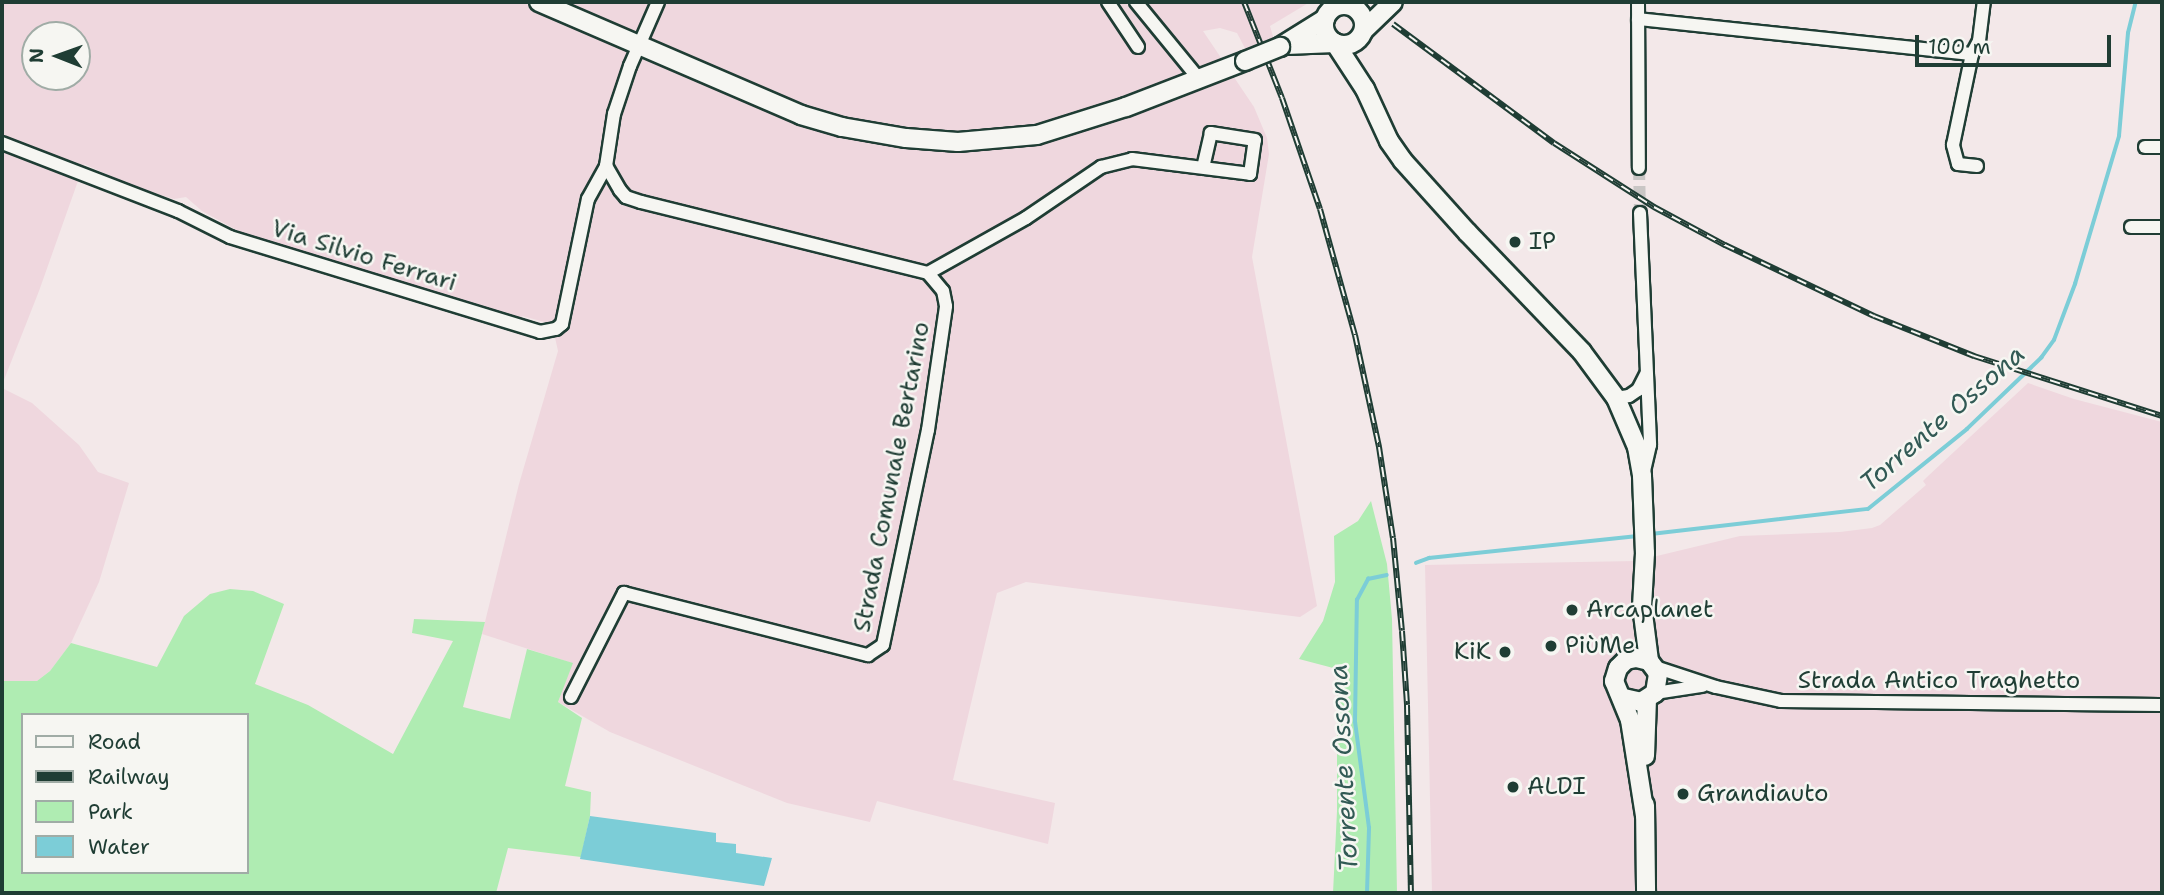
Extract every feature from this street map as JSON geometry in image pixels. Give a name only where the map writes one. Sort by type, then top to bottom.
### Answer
[{"type":"main road","points":[[539,2],[802,115],[876,134],[958,142],[1037,135],[1115,111],[1282,46],[1351,4],[1363,16],[1365,89]]},
{"type":"main road","points":[[1282,46],[1335,43],[1348,45],[1362,35],[1393,2]]},
{"type":"main road","points":[[1325,19],[1326,33],[1365,89],[1388,141],[1422,185],[1582,352],[1616,398],[1630,425],[1642,476],[1645,553],[1642,606],[1652,664],[1659,680],[1651,696],[1645,816],[1646,893]]},
{"type":"main road","points":[[1642,606],[1626,660],[1618,668],[1614,681],[1624,698],[1633,736],[1645,816]]},
{"type":"main road","points":[[1626,660],[1636,658],[1652,664]]},
{"type":"main road","points":[[1624,698],[1635,702],[1651,696]]},
{"type":"street","points":[[658,2],[614,114],[607,166],[620,190],[640,202],[928,273],[1026,218],[1101,167],[1132,159],[1250,174],[1255,140],[1211,133],[1203,167]]},
{"type":"street","points":[[1108,2],[1138,47]]},
{"type":"street","points":[[1136,2],[1199,79]]},
{"type":"street","points":[[1639,2],[1639,168]]},
{"type":"street","points":[[1977,166],[1958,164],[1953,145],[1972,54],[1979,41],[1984,2]]},
{"type":"street","points":[[1638,19],[1972,54]]},
{"type":"street","name":"Via Silvio Ferrari","points":[[2,143],[178,211],[230,237],[540,332],[556,329],[562,324],[588,199],[607,166]]},
{"type":"street","points":[[2146,147],[2162,147]]},
{"type":"street","points":[[1640,213],[1650,444],[1642,476]]},
{"type":"street","points":[[2131,227],[2162,227]]},
{"type":"street","name":"Strada Comunale Bertarino","points":[[571,697],[624,593],[868,655],[883,645],[928,430],[946,306],[943,291],[928,273]]},
{"type":"street","points":[[1616,398],[1629,396],[1638,390],[1646,374]]},
{"type":"street","name":"Strada Antico Traghetto","points":[[1652,664],[1716,687],[1781,701],[2162,705]]},
{"type":"street","name":"Strada Antico Traghetto","points":[[1651,696],[1688,686],[1716,687]]},
{"type":"shaded area","points":[[2,2],[1310,2],[1270,26],[1274,40],[1247,52],[1237,33],[1220,28],[1203,31],[1254,107],[1267,138],[1269,154],[1252,257],[1317,606],[1300,617],[1026,582],[997,593],[953,780],[1055,803],[1048,844],[877,801],[870,822],[787,803],[610,732],[558,702],[572,663],[482,634],[519,484],[558,351],[552,324],[522,316],[521,318],[253,239],[202,211],[186,197],[174,199],[140,189],[84,164],[2,385]]},
{"type":"shaded area","points":[[2028,383],[2074,399],[2162,422],[2162,893],[1432,893],[1425,565],[1636,561],[1740,536],[1872,528],[1880,525],[1926,485],[1923,481],[1927,477]]},
{"type":"shaded area","points":[[2,388],[32,403],[79,445],[98,472],[129,483],[99,582],[71,643],[50,671],[37,681],[12,684],[2,681]]},
{"type":"green space","points":[[1371,501],[1387,564],[1392,619],[1397,893],[1333,893],[1337,811],[1337,669],[1299,659],[1323,621],[1335,582],[1334,536],[1358,521]]},
{"type":"green space","points":[[230,589],[253,591],[284,604],[255,684],[308,705],[393,754],[453,641],[412,633],[414,619],[485,622],[463,707],[510,719],[527,649],[573,663],[558,702],[582,718],[565,786],[591,792],[590,816],[581,857],[508,848],[496,893],[2,893],[2,681],[37,681],[50,671],[71,643],[157,667],[184,616],[210,594]]},
{"type":"water","points":[[590,816],[716,833],[716,842],[736,844],[736,853],[772,858],[764,886],[580,859]]},
{"type":"waterway","name":"Torrente Ossona","points":[[1651,534],[1868,509],[1967,429],[2041,358],[2054,340],[2075,284],[2119,136],[2128,33],[2136,2]]},
{"type":"waterway","name":"Torrente Ossona","points":[[1416,563],[1429,558],[1640,536]]},
{"type":"waterway","name":"Torrente Ossona","points":[[1367,893],[1369,828],[1355,722],[1357,600],[1368,579],[1387,575]]},
{"type":"tunnel","points":[[1639,168],[1640,213]]},
{"type":"railway","points":[[1244,2],[1282,98],[1320,209],[1355,335],[1379,447],[1393,538],[1402,631],[1407,705],[1411,893]]},
{"type":"railway","points":[[1393,24],[1554,143],[1654,207],[1725,245],[1874,316],[1974,356],[2162,416]]},
{"type":"place","name":"IP","points":[[1515,242]]},
{"type":"place","name":"Arcaplanet","points":[[1572,610]]},
{"type":"place","name":"PiùMe","points":[[1551,646]]},
{"type":"place","name":"KiK","points":[[1505,652]]},
{"type":"place","name":"ALDI","points":[[1513,787]]},
{"type":"place","name":"Grandiauto","points":[[1683,794]]}]
